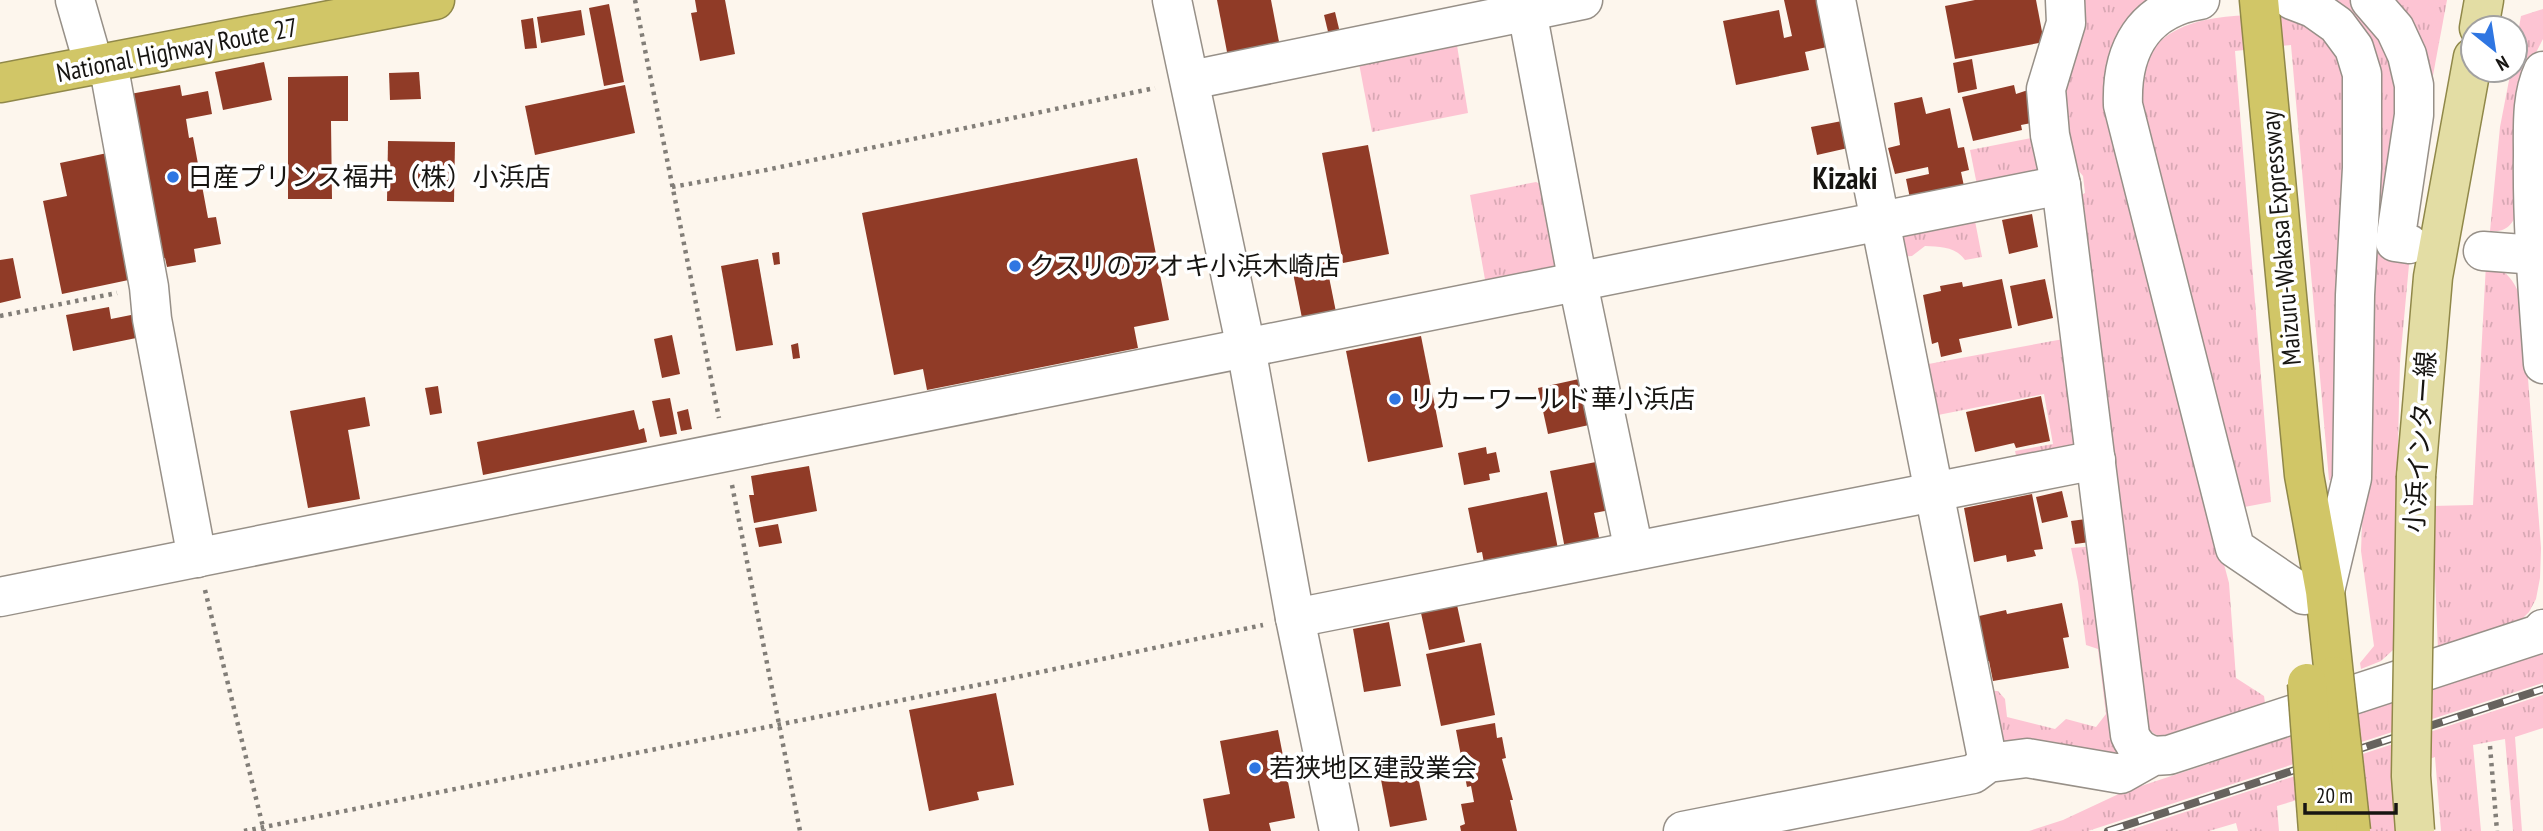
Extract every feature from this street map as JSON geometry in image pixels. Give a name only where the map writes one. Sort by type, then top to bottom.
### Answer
[{"type":"highway","name":"National Highway Route 27","points":[[0,83],[435,0]]},
{"type":"highway","name":"Maizuru-Wakasa Expressway","points":[[2259,0],[2321,680],[2318,831]]},
{"type":"highway","name":"Maizuru-Wakasa Expressway","points":[[2321,680],[2351,831]]},
{"type":"main road","name":"小浜インター線","points":[[2415,831],[2411,776],[2416,476],[2433,277],[2468,84]]},
{"type":"street","points":[[75,0],[101,64],[149,287],[152,319],[197,558]]},
{"type":"street","points":[[1172,0],[1246,348],[1294,618],[1339,831]]},
{"type":"street","points":[[1191,80],[1583,0]]},
{"type":"street","points":[[1836,0],[1988,763]]},
{"type":"street","points":[[2065,0],[2066,23],[2046,89],[2050,135],[2061,185],[2130,735],[2134,745],[2153,756],[2169,755],[2539,634],[2543,629]]},
{"type":"street","points":[[2200,0],[2172,7],[2155,18],[2139,34],[2127,56],[2122,80],[2123,105],[2235,548],[2314,593],[2352,478],[2355,295],[2362,168],[2362,74],[2354,48],[2337,25],[2313,8],[2291,0]]},
{"type":"street","points":[[2370,0],[2395,29],[2407,55],[2414,85],[2414,114],[2395,242],[2409,244]]},
{"type":"street","points":[[1527,11],[1578,282],[1634,551]]},
{"type":"street","points":[[2543,71],[2538,82],[2533,117],[2532,210],[2543,364]]},
{"type":"street","points":[[0,597],[2061,185]]},
{"type":"street","points":[[2483,251],[2536,255]]},
{"type":"street","points":[[1294,618],[2096,460]]},
{"type":"street","points":[[1683,831],[1973,774],[1988,763],[2027,758],[2121,774],[2153,756]]},
{"type":"path","points":[[672,187],[780,167],[1191,80]]},
{"type":"path","points":[[0,316],[149,287]]},
{"type":"path","points":[[197,558],[263,829]]},
{"type":"path","points":[[244,831],[998,681],[1294,618]]},
{"type":"path","points":[[2490,746],[2497,831]]},
{"type":"green space","points":[[2080,0],[2153,0],[2124,26],[2110,52],[2105,93],[2110,135],[2229,583],[2236,678],[2264,696],[2265,703],[2159,737],[2138,722],[2073,199],[2085,193],[2083,176],[2069,159],[2056,89]]},
{"type":"green space","points":[[2328,0],[2355,0],[2399,57],[2410,254],[2400,362],[2393,650],[2381,661],[2361,669],[2360,663],[2374,646],[2361,551],[2376,170]]},
{"type":"green space","points":[[2382,0],[2447,0],[2431,86]]},
{"type":"green space","points":[[2543,9],[2543,39],[2529,66],[2529,14]]},
{"type":"green space","points":[[2289,14],[2307,21],[2341,55],[2347,78],[2337,480],[2329,480],[2291,45],[2235,51],[2271,502],[2239,508],[2137,102],[2143,70],[2152,50],[2167,36],[2184,26],[2226,17]]},
{"type":"green space","points":[[1455,33],[1468,113],[1372,132],[1357,53]]},
{"type":"green space","points":[[2508,84],[2527,84],[2519,208],[2506,229],[2490,231],[2500,127]]},
{"type":"green space","points":[[2037,137],[2044,172],[1978,190],[1970,150]]},
{"type":"green space","points":[[1536,182],[1550,189],[1557,272],[1486,285],[1470,195]]},
{"type":"green space","points":[[1975,221],[1982,257],[1965,260],[1952,250],[1925,246],[1912,256],[1900,257],[1895,233]]},
{"type":"green space","points":[[2486,264],[2509,277],[2522,300],[2541,548],[2540,578],[2536,599],[2529,612],[2518,623],[2438,650],[2432,506],[2473,505]]},
{"type":"green space","points":[[2069,338],[2083,448],[2018,464],[2015,451],[2053,444],[2044,394],[1933,416],[1923,365]]},
{"type":"green space","points":[[2097,546],[2119,758],[2001,742],[1990,691],[1998,691],[2005,699],[2007,717],[2055,729],[2066,719],[2096,727],[2106,714],[2098,649],[2086,645],[2071,548]]},
{"type":"green space","points":[[2543,653],[2543,683],[2088,831],[2029,831],[2063,820],[2123,792]]},
{"type":"green space","points":[[2543,695],[2543,728],[2515,737],[2522,831],[2513,831],[2505,739],[2473,745],[2481,831],[2441,831],[2435,757],[2392,772],[2396,831],[2362,831],[2357,782],[2277,806],[2279,831],[2238,831],[2236,823],[2209,831],[2127,831]]},
{"type":"building","points":[[695,0],[725,0],[735,54],[700,61],[691,13],[697,12]]},
{"type":"building","points":[[1217,0],[1271,0],[1280,47],[1228,57]]},
{"type":"building","points":[[1784,0],[1817,0],[1827,47],[1805,52],[1809,70],[1736,85],[1723,21],[1779,10],[1784,38],[1792,36]]},
{"type":"building","points":[[1975,0],[2036,0],[2044,42],[1955,59],[1945,6]]},
{"type":"building","points":[[609,4],[624,82],[604,86],[589,8]]},
{"type":"building","points":[[581,10],[585,35],[541,43],[537,17]]},
{"type":"building","points":[[1335,12],[1341,37],[1330,40],[1324,15]]},
{"type":"building","points":[[533,18],[537,48],[525,49],[521,20]]},
{"type":"building","points":[[1972,59],[1977,89],[1958,93],[1953,63]]},
{"type":"building","points":[[264,62],[272,100],[223,110],[215,72]]},
{"type":"building","points":[[419,72],[421,99],[390,100],[389,73]]},
{"type":"building","points":[[348,76],[348,121],[331,121],[332,199],[288,199],[288,77]]},
{"type":"building","name":"日産プリンス福井（株）小浜店","points":[[180,85],[182,96],[208,91],[212,114],[186,119],[189,138],[193,137],[208,218],[216,217],[221,244],[194,249],[196,262],[167,267],[165,258],[159,259],[130,94]]},
{"type":"building","points":[[625,85],[635,133],[535,155],[525,106]]},
{"type":"building","points":[[2014,85],[2016,94],[2028,90],[2036,122],[2021,125],[2022,130],[1973,141],[1962,97]]},
{"type":"building","points":[[1922,97],[1926,114],[1950,108],[1958,148],[1964,147],[1969,170],[1961,172],[1965,191],[1911,203],[1906,179],[1929,174],[1928,167],[1895,174],[1888,148],[1900,145],[1894,103]]},
{"type":"building","points":[[1842,121],[1848,148],[1817,155],[1811,127]]},
{"type":"building","points":[[388,141],[455,142],[454,202],[387,201]]},
{"type":"building","points":[[1368,145],[1389,254],[1343,263],[1322,153]]},
{"type":"building","points":[[112,152],[138,278],[62,294],[43,201],[67,196],[60,163]]},
{"type":"building","name":"クスリのアオキ小浜木崎店","points":[[1137,158],[1169,320],[1134,327],[1138,348],[927,390],[923,369],[894,375],[862,213]]},
{"type":"building","points":[[2032,214],[2038,247],[2009,254],[2002,220]]},
{"type":"building","points":[[779,252],[780,264],[774,265],[772,253]]},
{"type":"building","points":[[13,258],[21,298],[0,303],[0,260]]},
{"type":"building","points":[[758,259],[773,345],[736,351],[721,266]]},
{"type":"building","points":[[1326,262],[1337,317],[1303,323],[1292,268]]},
{"type":"building","points":[[2002,279],[2012,328],[1959,339],[1962,352],[1941,357],[1938,342],[1932,344],[1923,295],[1941,291],[1940,286],[1962,282],[1963,287]]},
{"type":"building","points":[[2045,279],[2053,318],[2018,326],[2010,286]]},
{"type":"building","points":[[109,307],[111,319],[136,314],[141,337],[73,351],[66,315]]},
{"type":"building","points":[[672,335],[680,374],[662,378],[654,339]]},
{"type":"building","name":"リカーワールド華小浜店","points":[[1421,336],[1443,447],[1368,462],[1346,351]]},
{"type":"building","points":[[798,343],[800,358],[793,359],[791,345]]},
{"type":"building","points":[[1579,379],[1589,425],[1548,434],[1538,388]]},
{"type":"building","points":[[438,386],[442,413],[430,415],[425,388]]},
{"type":"building","points":[[2041,396],[2050,441],[2016,448],[2014,443],[1975,452],[1966,412]]},
{"type":"building","points":[[365,397],[370,426],[348,430],[360,499],[308,508],[290,411]]},
{"type":"building","points":[[670,398],[677,434],[660,437],[652,401]]},
{"type":"building","points":[[688,409],[692,429],[681,431],[677,412]]},
{"type":"building","points":[[634,410],[639,430],[644,428],[647,442],[483,475],[477,442]]},
{"type":"building","points":[[1486,447],[1487,454],[1496,452],[1500,472],[1489,474],[1490,480],[1464,485],[1458,453]]},
{"type":"building","points":[[1601,461],[1610,510],[1594,513],[1601,547],[1566,554],[1550,471]]},
{"type":"building","points":[[809,466],[817,511],[754,523],[749,495],[754,495],[751,476]]},
{"type":"building","points":[[2062,491],[2068,517],[2042,523],[2036,497]]},
{"type":"building","points":[[1547,492],[1558,549],[1484,563],[1482,552],[1477,553],[1468,508]]},
{"type":"building","points":[[2032,494],[2043,549],[2034,550],[2036,556],[2007,562],[2006,555],[1974,562],[1964,508]]},
{"type":"building","points":[[2086,519],[2090,542],[2075,544],[2071,521]]},
{"type":"building","points":[[778,524],[782,543],[759,547],[755,528]]},
{"type":"building","points":[[2062,603],[2069,637],[2063,638],[2069,668],[1993,681],[1989,661],[1986,662],[1979,616],[2006,610],[2007,614]]},
{"type":"building","points":[[1457,605],[1465,642],[1429,650],[1421,613]]},
{"type":"building","points":[[1389,622],[1401,686],[1364,692],[1353,629]]},
{"type":"building","points":[[1481,643],[1495,715],[1441,726],[1426,654]]},
{"type":"building","points":[[996,693],[1014,785],[977,792],[979,800],[929,811],[909,710]]},
{"type":"building","points":[[1495,723],[1497,738],[1502,737],[1506,758],[1502,759],[1513,800],[1510,800],[1517,831],[1461,831],[1460,826],[1465,824],[1461,804],[1474,802],[1471,786],[1467,787],[1456,730]]},
{"type":"building","name":"若狭地区建設業会","points":[[1278,730],[1295,818],[1269,823],[1271,831],[1209,831],[1203,799],[1230,794],[1220,741]]},
{"type":"building","points":[[1414,757],[1427,820],[1390,827],[1378,764]]},
{"type":"railway","points":[[2108,831],[2543,689]]},
{"type":"place","name":"日産プリンス福井（株）小浜店","points":[[173,177]]},
{"type":"place","name":"クスリのアオキ小浜木崎店","points":[[1015,266]]},
{"type":"place","name":"リカーワールド華小浜店","points":[[1395,399]]},
{"type":"place","name":"若狭地区建設業会","points":[[1255,768]]},
{"type":"district","name":"Kizaki","points":[[1845,179]]}]
